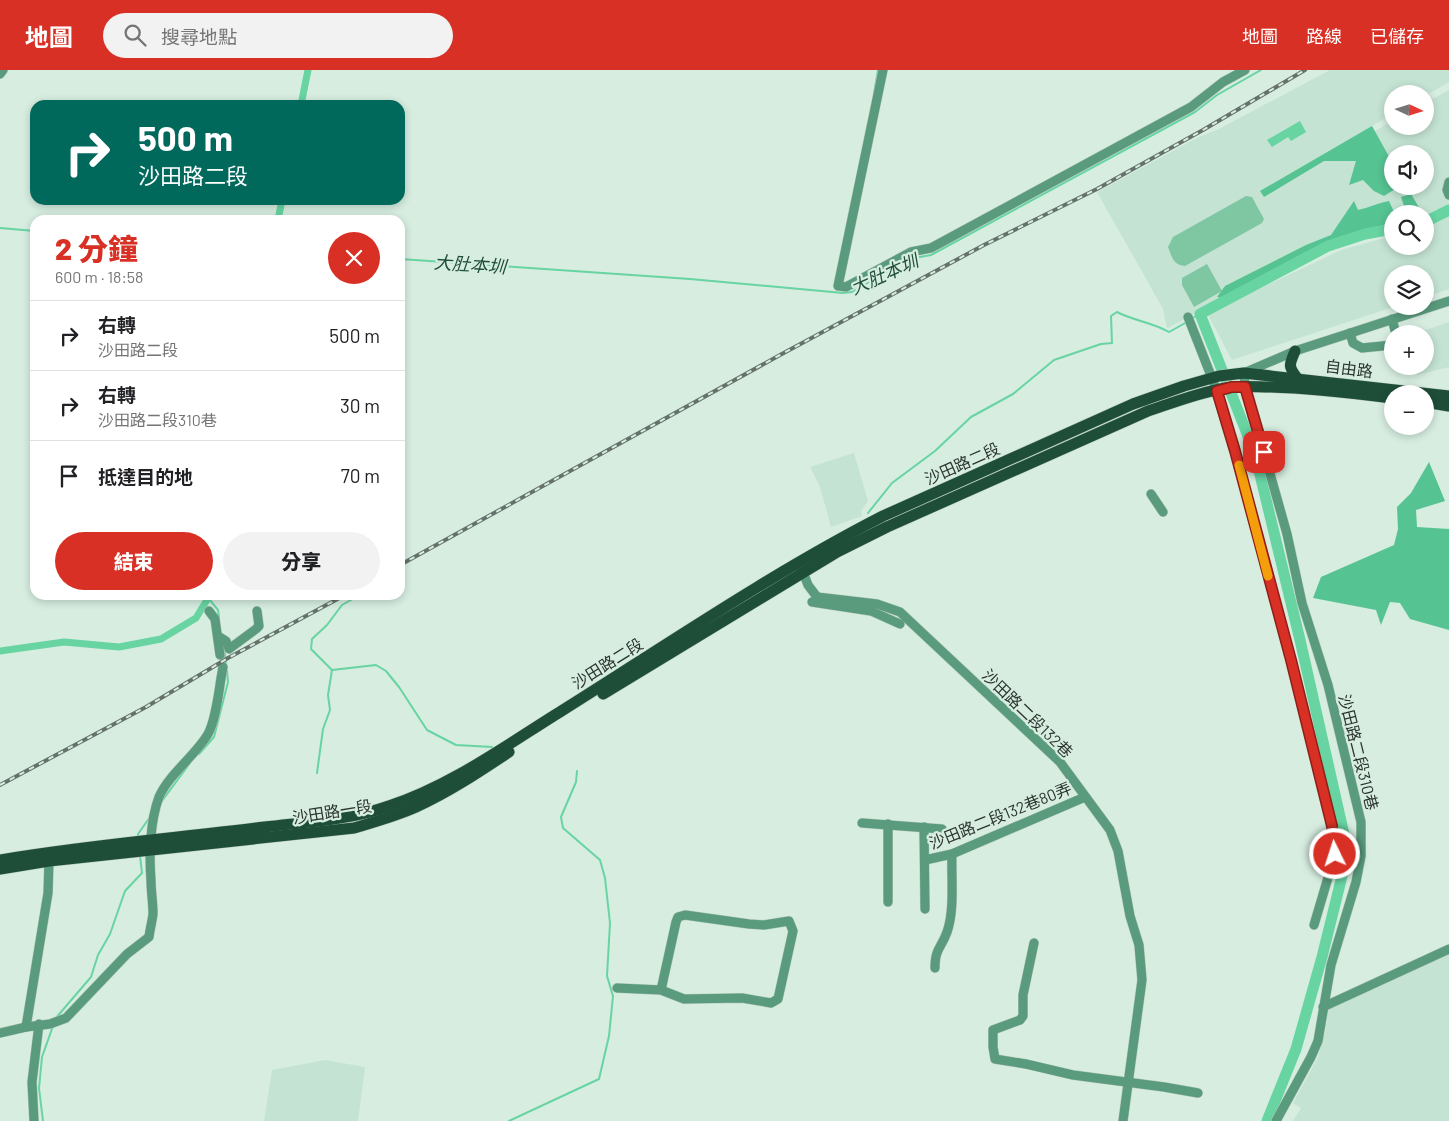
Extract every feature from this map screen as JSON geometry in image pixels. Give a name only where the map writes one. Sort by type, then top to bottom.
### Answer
[{"type":"main road","points":[[1295,351],[1290,363],[1290,369],[1297,378]]},
{"type":"main road","name":"沙田路二段","points":[[525,737],[883,516],[1124,408],[1184,386],[1216,377],[1244,373]]},
{"type":"main road","name":"自由路","points":[[1244,373],[1449,396]]},
{"type":"main road","name":"沙田路二段","points":[[801,567],[1123,422],[1181,400],[1224,389],[1245,387]]},
{"type":"main road","name":"自由路","points":[[1245,387],[1285,387],[1384,397]]},
{"type":"main road","points":[[1434,404],[1449,406]]},
{"type":"main road","name":"沙田路一段","points":[[132,848],[350,816],[387,807],[412,798],[453,778],[525,737]]},
{"type":"main road","points":[[0,860],[45,852],[132,848]]},
{"type":"main road","points":[[0,869],[132,848]]},
{"type":"street","points":[[0,74],[3,70]]},
{"type":"street","points":[[883,70],[838,286],[846,287],[911,252],[931,248],[1191,107],[1223,82],[1246,70]]},
{"type":"street","points":[[1449,182],[1447,190],[1449,195]]},
{"type":"street","name":"沙田路二段","points":[[1244,373],[1295,351],[1449,301]]},
{"type":"street","points":[[1188,317],[1216,377],[1224,389],[1235,451],[1291,660],[1332,826],[1335,854],[1314,925]]},
{"type":"street","points":[[1392,319],[1394,325]]},
{"type":"street","points":[[1350,333],[1353,343],[1362,348],[1384,346]]},
{"type":"street","name":"沙田路二段310巷","points":[[1244,373],[1245,387],[1287,534],[1302,603],[1328,685],[1361,822],[1361,856],[1356,882],[1331,965],[1318,1041],[1276,1121]]},
{"type":"street","points":[[1151,494],[1162,512]]},
{"type":"street","name":"沙田路二段132巷","points":[[801,567],[808,585],[817,597],[877,604],[900,612],[1060,762],[1110,830],[1118,851],[1130,916],[1139,945],[1142,980],[1123,1121]]},
{"type":"street","points":[[812,602],[871,611],[900,624]]},
{"type":"street","points":[[209,611],[214,619],[220,655]]},
{"type":"street","points":[[218,636],[226,641],[229,649],[259,626],[257,611]]},
{"type":"street","points":[[0,1033],[39,1024],[50,1024],[66,1018],[127,954],[149,937],[153,914],[150,878],[151,828],[160,796],[208,733],[212,724],[223,667]]},
{"type":"street","name":"沙田路二段132巷80弄","points":[[926,860],[952,854],[1085,796]]},
{"type":"street","name":"沙田路二段132巷80弄","points":[[862,823],[942,829]]},
{"type":"street","points":[[888,824],[888,902]]},
{"type":"street","name":"沙田路二段132巷80弄","points":[[924,827],[926,860],[925,909]]},
{"type":"street","points":[[935,968],[935,955],[947,932],[951,915],[952,854]]},
{"type":"street","points":[[26,1027],[48,893],[49,861]]},
{"type":"street","points":[[617,988],[661,990],[684,999],[742,998],[772,1003],[778,999],[793,931],[789,921],[764,925],[685,915],[678,917],[661,990]]},
{"type":"street","points":[[1034,943],[1023,995],[1024,1016],[1020,1020],[993,1030],[995,1059],[1072,1075],[1198,1093]]},
{"type":"street","points":[[1323,1007],[1449,949]]},
{"type":"street","points":[[34,1121],[32,1082],[39,1024]]},
{"type":"shaded area","points":[[1330,70],[1449,70],[1449,82],[1434,91],[1434,85],[1384,85],[1384,119],[1372,126],[1375,131],[1384,126],[1384,135],[1434,135],[1434,98],[1449,90],[1449,289],[1434,294],[1434,265],[1384,265],[1384,310],[1232,360],[1208,315],[1219,308],[1341,250],[1384,238],[1384,255],[1434,255],[1434,205],[1384,205],[1384,217],[1328,241],[1167,328],[1163,309],[1097,192],[1197,138],[1219,129]]},
{"type":"shaded area","points":[[1300,121],[1306,132],[1291,141],[1288,137],[1272,147],[1267,140]]},
{"type":"shaded area","points":[[1372,126],[1384,148],[1384,195],[1386,195],[1384,196],[1374,191],[1363,180],[1349,185],[1356,161],[1324,161],[1264,197],[1260,191]]},
{"type":"shaded area","points":[[1412,195],[1418,205],[1404,205],[1401,197]]},
{"type":"shaded area","points":[[1246,196],[1252,197],[1264,219],[1262,223],[1185,266],[1175,262],[1168,247],[1173,237]]},
{"type":"shaded area","points":[[1354,201],[1358,210],[1389,201],[1391,205],[1384,205],[1384,228],[1340,241],[1231,299],[1217,297],[1225,286],[1306,245],[1331,235]]},
{"type":"shaded area","points":[[1207,264],[1222,291],[1194,307],[1182,285],[1182,278]]},
{"type":"shaded area","points":[[1449,322],[1449,367],[1434,371],[1434,327]]},
{"type":"shaded area","points":[[854,453],[868,501],[861,511],[862,516],[831,527],[820,487],[810,467]]},
{"type":"shaded area","points":[[1429,462],[1445,501],[1416,510],[1417,527],[1449,529],[1449,630],[1410,619],[1400,603],[1390,602],[1381,625],[1376,610],[1313,598],[1321,577],[1394,545],[1398,529],[1397,507],[1411,493]]},
{"type":"shaded area","points":[[1449,953],[1449,1121],[1293,1121],[1301,1108],[1293,1103],[1317,1059],[1325,1033],[1329,1007]]},
{"type":"shaded area","points":[[325,1060],[365,1067],[358,1121],[264,1121],[272,1070]]},
{"type":"waterway","points":[[302,100],[308,70]]},
{"type":"waterway","points":[[874,94],[878,70]]},
{"type":"waterway","name":"大肚本圳","points":[[405,259],[690,279],[843,293],[852,292],[909,259],[931,255],[1195,112],[1217,95],[1261,70]]},
{"type":"waterway","points":[[279,215],[281,205]]},
{"type":"waterway","points":[[1434,218],[1449,210]]},
{"type":"waterway","name":"大肚本圳","points":[[0,228],[30,231]]},
{"type":"waterway","points":[[1267,1121],[1296,1049],[1322,957],[1348,852],[1255,454],[1200,314],[1328,246],[1365,234],[1384,230]]},
{"type":"waterway","points":[[868,513],[892,483],[935,451],[971,417],[1013,394],[1054,360],[1101,344],[1112,343],[1111,316],[1117,312],[1169,332],[1187,322]]},
{"type":"waterway","points":[[1191,319],[1200,314]]},
{"type":"waterway","points":[[0,651],[64,642],[119,647],[161,639],[196,618],[207,600]]},
{"type":"waterway","points":[[210,600],[218,610],[219,617]]},
{"type":"waterway","points":[[351,600],[342,605],[327,625],[312,639],[311,649],[332,670],[376,665],[386,671],[399,687],[427,730],[456,745],[492,747]]},
{"type":"waterway","points":[[224,647],[226,664]]},
{"type":"waterway","points":[[317,773],[323,729],[330,710],[328,695],[332,670]]},
{"type":"waterway","points":[[199,754],[214,737],[228,682],[227,671]]},
{"type":"waterway","points":[[162,801],[190,763]]},
{"type":"waterway","points":[[509,1121],[599,1079],[609,1036],[613,996],[607,976],[610,923],[605,878],[600,860],[563,828],[561,817],[576,782],[577,771]]},
{"type":"waterway","points":[[138,836],[150,817]]},
{"type":"waterway","points":[[55,1019],[91,977],[98,955],[110,934],[125,891],[142,873],[140,856]]},
{"type":"waterway","points":[[43,1121],[39,1088],[42,1057],[53,1026]]},
{"type":"railway","points":[[405,562],[780,355],[984,245],[1097,189],[1305,70]]},
{"type":"railway","points":[[0,785],[146,707],[228,658],[336,600]]},
{"type":"slow traffic","points":[[1239,465],[1268,576]]},
{"type":"route","points":[[1264,452],[1245,387],[1232,387],[1217,391],[1291,660],[1332,826],[1335,854]]}]
